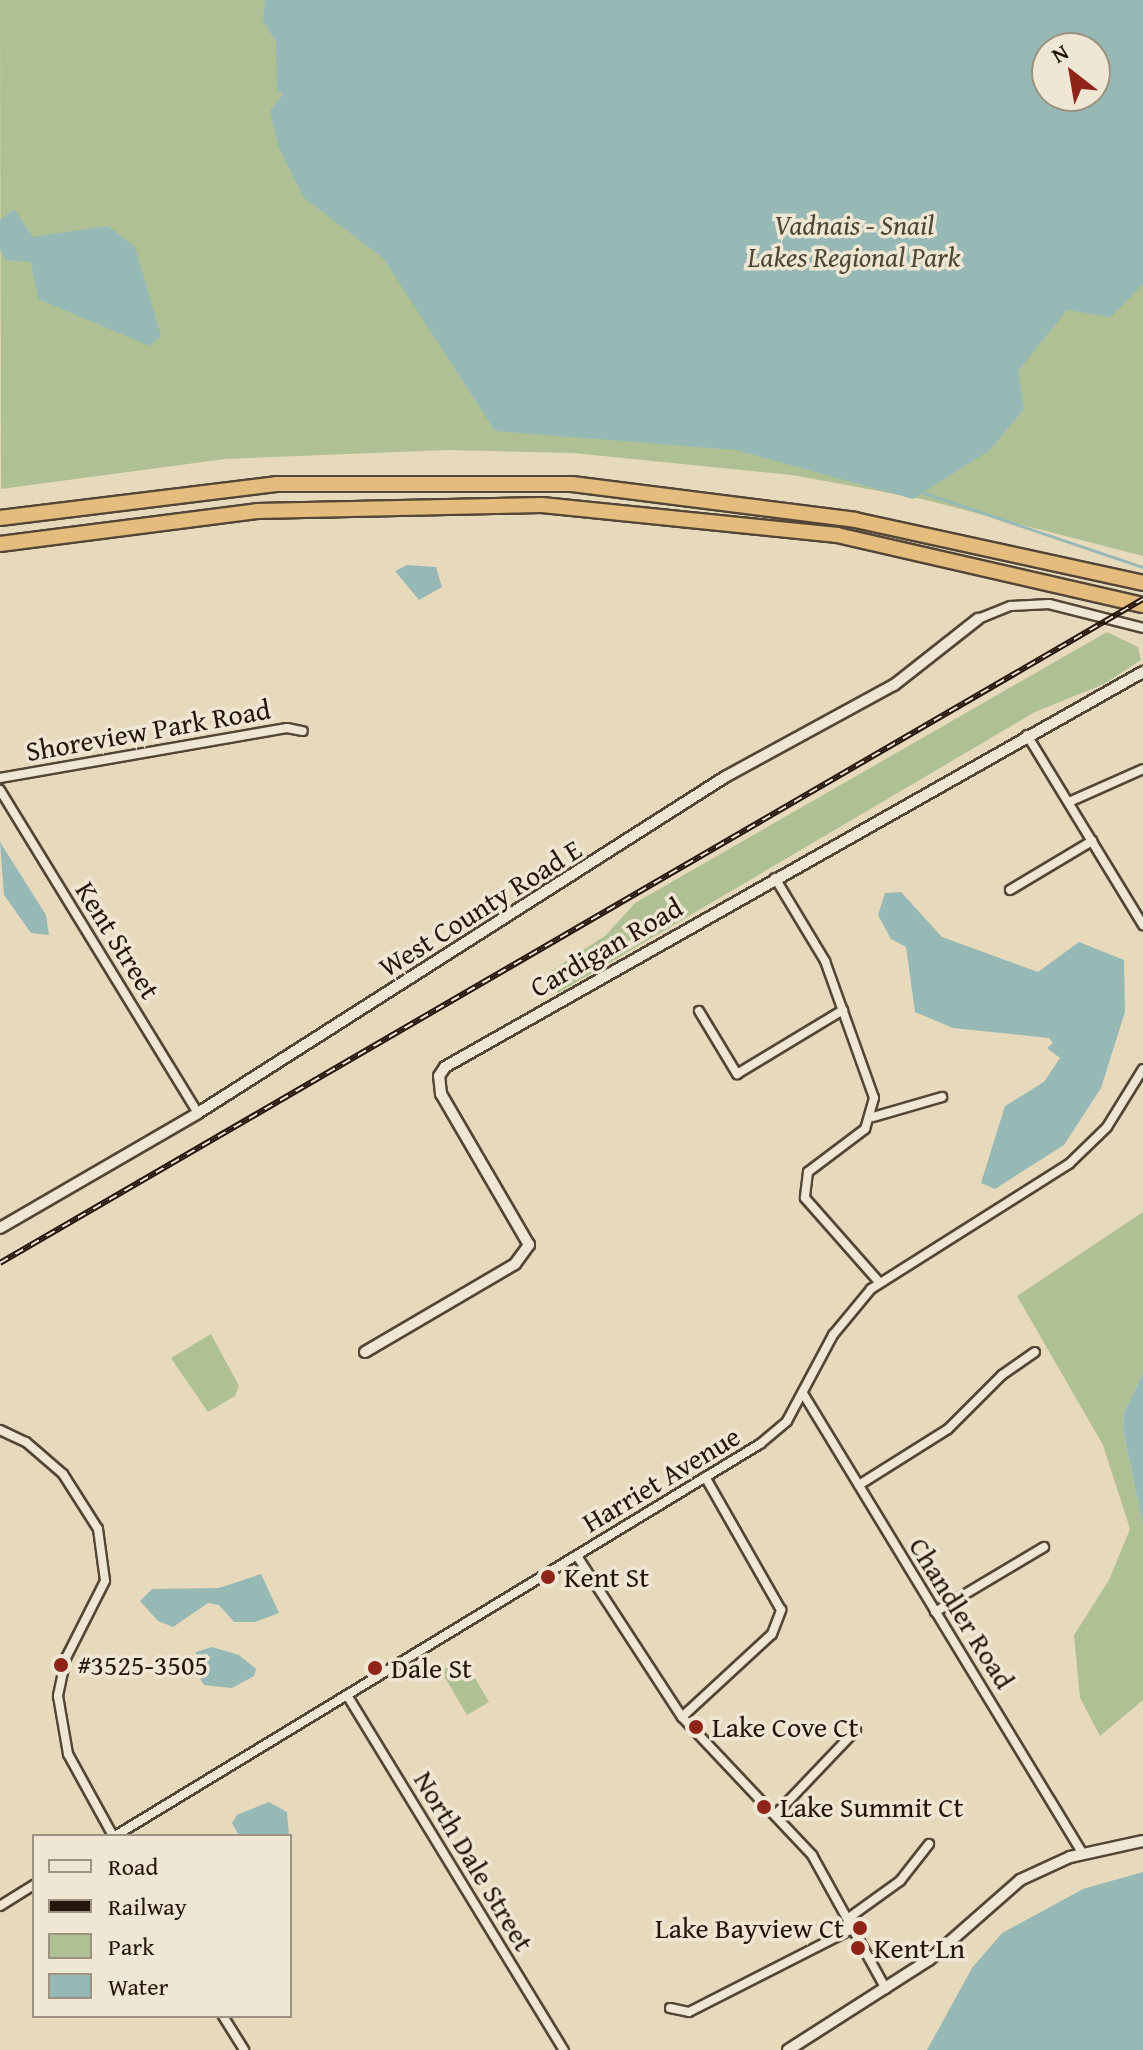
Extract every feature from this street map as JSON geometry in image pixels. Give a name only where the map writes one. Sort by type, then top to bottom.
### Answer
[{"type":"highway","points":[[0,518],[276,484],[572,484],[828,515],[1143,583]]},
{"type":"highway","points":[[0,544],[271,510],[542,505],[837,535],[1143,605]]},
{"type":"street","points":[[978,619],[1011,606],[1049,604],[1143,628]]},
{"type":"street","name":"West County Road E","points":[[0,1228],[198,1113],[725,777],[894,685],[978,619]]},
{"type":"street","name":"Cardigan Road","points":[[365,1352],[515,1264],[529,1245],[441,1094],[439,1076],[445,1067],[1026,734],[1143,672]]},
{"type":"street","name":"Shoreview Park Road","points":[[0,778],[287,728],[303,731]]},
{"type":"street","points":[[1026,734],[1143,925]]},
{"type":"street","points":[[1069,802],[1143,769]]},
{"type":"street","name":"Kent Street","points":[[0,790],[198,1113]]},
{"type":"street","points":[[1010,890],[1092,841]]},
{"type":"street","points":[[775,878],[825,961],[874,1098],[873,1117],[865,1129],[813,1165],[804,1189],[814,1213],[879,1282]]},
{"type":"street","points":[[699,1011],[737,1074],[843,1010]]},
{"type":"street","name":"Harriet Avenue","points":[[117,1834],[776,1432],[804,1395],[833,1335],[879,1282],[1069,1164],[1107,1127],[1143,1069]]},
{"type":"street","points":[[873,1117],[942,1097]]},
{"type":"street","points":[[859,1485],[948,1429],[1002,1375],[1035,1352]]},
{"type":"street","name":"Chandler Road","points":[[804,1395],[1083,1854]]},
{"type":"street","points":[[0,1430],[26,1442],[63,1474],[98,1529],[105,1581],[66,1658],[58,1696],[68,1754],[113,1834]]},
{"type":"street","points":[[682,1717],[772,1634],[781,1610],[705,1477]]},
{"type":"street","points":[[935,1612],[1044,1547]]},
{"type":"street","points":[[577,1556],[682,1717],[812,1855],[856,1927],[886,1989]]},
{"type":"street","name":"North Dale Street","points":[[347,1695],[564,2050]]},
{"type":"street","points":[[776,1814],[856,1730]]},
{"type":"street","points":[[788,2050],[886,1989],[1020,1880],[1083,1854],[1143,1841]]},
{"type":"street","points":[[850,1917],[900,1881],[929,1844]]},
{"type":"street","points":[[0,1906],[32,1886]]},
{"type":"street","points":[[670,2008],[689,2012],[856,1927]]},
{"type":"street","points":[[224,2018],[244,2050]]},
{"type":"green space","name":"Vadnais - Snail Lakes Regional Park","points":[[0,0],[1143,0],[1143,556],[922,499],[792,475],[573,453],[448,450],[225,459],[1,489]]},
{"type":"green space","points":[[1107,632],[1138,647],[1141,660],[1104,684],[1035,712],[558,993],[544,976],[606,935],[635,903]]},
{"type":"green space","points":[[1143,1212],[1143,1373],[1124,1412],[1123,1430],[1143,1525],[1143,1700],[1100,1736],[1080,1698],[1074,1635],[1109,1580],[1130,1529],[1103,1445],[1017,1296]]},
{"type":"green space","points":[[211,1334],[239,1386],[235,1396],[208,1412],[171,1358]]},
{"type":"green space","points":[[463,1658],[489,1702],[467,1715],[441,1671]]},
{"type":"water","name":"Vadnais - Snail Lakes Regional Park","points":[[265,0],[1143,0],[1143,284],[1111,317],[1067,310],[1018,371],[1024,409],[990,450],[913,499],[736,450],[495,431],[383,258],[304,198],[278,146],[270,111],[283,94],[277,91],[276,42],[263,21]]},
{"type":"water","points":[[14,209],[33,237],[108,226],[135,247],[161,336],[150,346],[38,299],[31,262],[6,260],[0,250],[0,220]]},
{"type":"water","points":[[407,565],[436,567],[442,587],[419,600],[395,571]]},
{"type":"water","points":[[0,842],[46,915],[49,935],[31,933],[4,895]]},
{"type":"water","points":[[901,892],[942,937],[1038,972],[1079,942],[1124,960],[1125,1012],[1101,1088],[1064,1145],[995,1189],[981,1183],[1005,1106],[1044,1082],[1060,1058],[1047,1048],[1053,1043],[1049,1038],[953,1028],[915,1012],[906,947],[891,939],[878,915],[885,893]]},
{"type":"water","points":[[1143,1373],[1143,1525],[1123,1430],[1124,1412]]},
{"type":"water","points":[[261,1574],[279,1613],[255,1622],[234,1622],[219,1605],[208,1603],[173,1627],[158,1621],[140,1601],[152,1589],[219,1588]]},
{"type":"water","points":[[212,1647],[239,1655],[256,1669],[254,1676],[232,1688],[204,1685],[193,1668],[196,1652]]},
{"type":"water","points":[[269,1802],[287,1812],[289,1834],[238,1834],[232,1823],[237,1815]]},
{"type":"water","points":[[1143,1872],[1143,2050],[927,2050],[972,1968],[1002,1933],[1083,1889]]},
{"type":"waterway","points":[[921,492],[1143,567]]},
{"type":"railway","points":[[0,1263],[1143,599]]},
{"type":"place","name":"Kent St","points":[[548,1577]]},
{"type":"place","name":"#3525-3505","points":[[61,1665]]},
{"type":"place","name":"Dale St","points":[[375,1668]]},
{"type":"place","name":"Lake Cove Ct","points":[[696,1727]]},
{"type":"place","name":"Lake Summit Ct","points":[[764,1807]]},
{"type":"place","name":"Lake Bayview Ct","points":[[860,1928]]},
{"type":"place","name":"Kent Ln","points":[[858,1948]]}]
